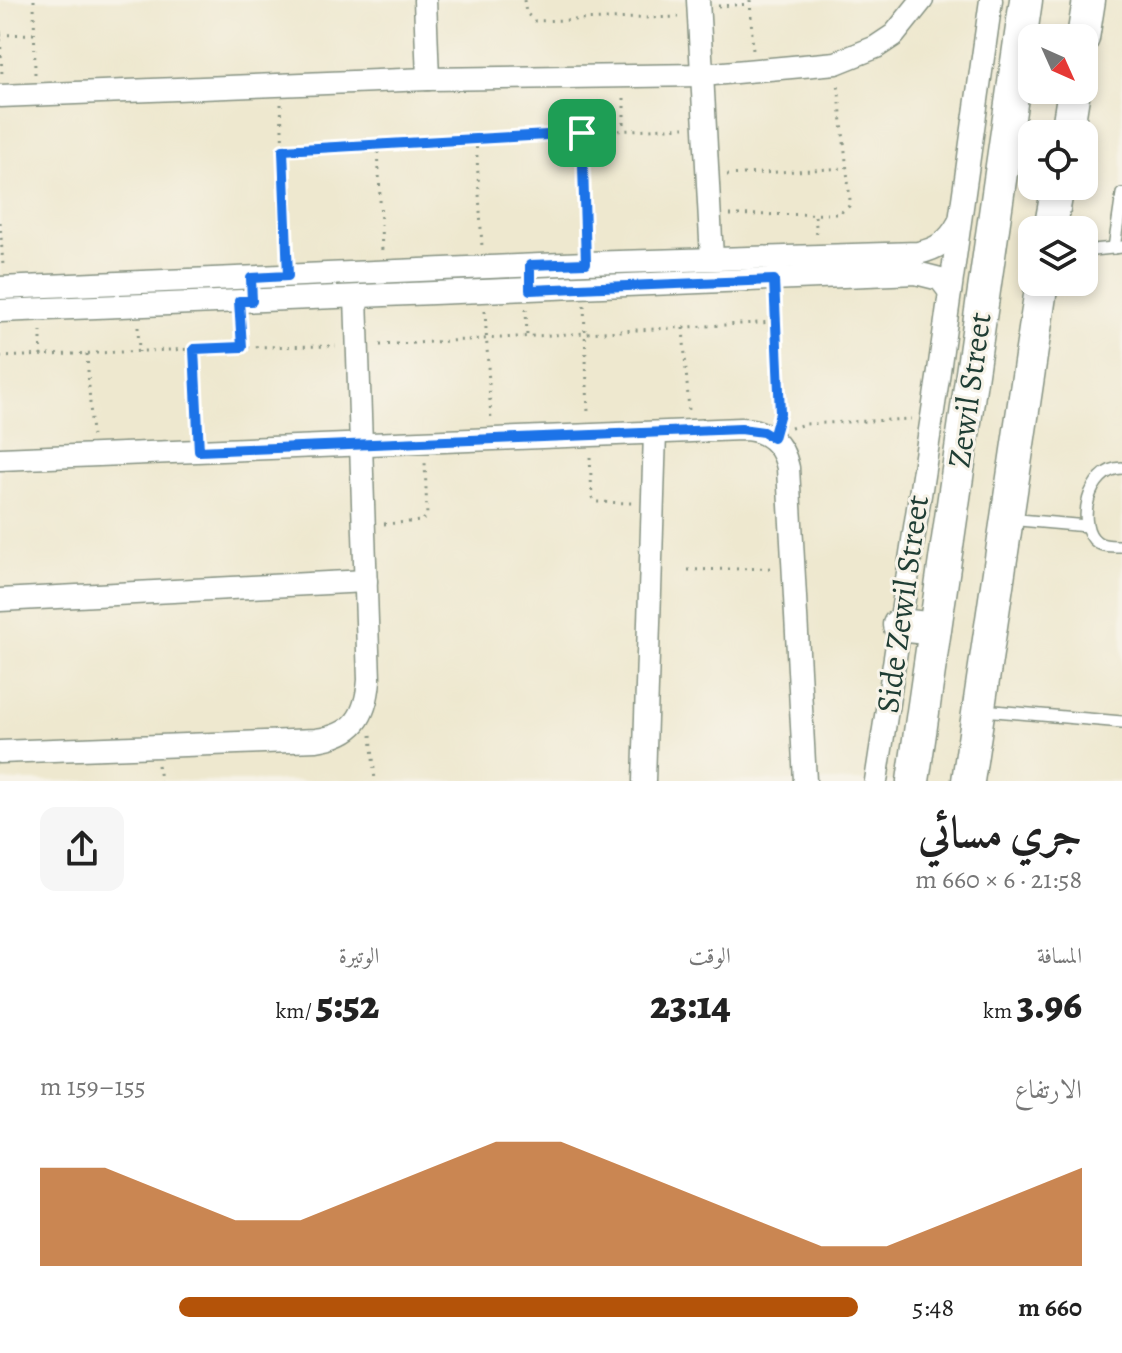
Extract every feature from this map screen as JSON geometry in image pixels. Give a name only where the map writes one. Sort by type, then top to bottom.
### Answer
[{"type":"main road","name":"Zewil Street","points":[[913,781],[1026,0]]},
{"type":"main road","points":[[1085,24],[1089,0]]},
{"type":"main road","name":"Zewil Street","points":[[970,779],[1040,296]]},
{"type":"main road","points":[[899,625],[935,629]]},
{"type":"street","points":[[425,0],[428,79]]},
{"type":"street","points":[[2,96],[428,79],[702,75],[836,63],[876,47],[894,35],[922,0]]},
{"type":"street","name":"Side Zewil Street","points":[[876,781],[991,0]]},
{"type":"street","points":[[698,8],[712,258]]},
{"type":"street","points":[[2,288],[712,258],[918,253],[938,247],[958,224]]},
{"type":"street","points":[[528,290],[530,265]]},
{"type":"street","points":[[0,311],[924,273],[940,279],[950,292]]},
{"type":"street","points":[[245,301],[251,278]]},
{"type":"street","points":[[0,752],[333,737],[349,729],[361,716],[368,699],[356,297]]},
{"type":"street","points":[[0,459],[752,429],[773,438],[788,468],[805,781]]},
{"type":"street","points":[[644,781],[655,433]]},
{"type":"street","points":[[0,600],[366,581]]},
{"type":"lane","points":[[1098,249],[1118,247],[1122,194]]},
{"type":"lane","points":[[1122,468],[1105,471],[1092,486],[1087,526],[1090,534],[1102,545],[1122,546]]},
{"type":"lane","points":[[1006,518],[1087,526]]},
{"type":"lane","points":[[978,710],[1122,722]]},
{"type":"path","points":[[34,0],[35,95]]},
{"type":"path","points":[[524,0],[526,13],[535,21],[750,2],[755,70]]},
{"type":"path","points":[[2,96],[0,34],[34,34]]},
{"type":"path","points":[[710,215],[839,214],[849,206],[836,63]]},
{"type":"path","points":[[624,76],[624,130]]},
{"type":"path","points":[[281,85],[288,276]]},
{"type":"path","points":[[283,150],[704,126]]},
{"type":"path","points":[[582,133],[586,263]]},
{"type":"path","points":[[476,139],[483,267]]},
{"type":"path","points":[[378,144],[383,272]]},
{"type":"path","points":[[707,176],[847,168]]},
{"type":"path","points":[[0,222],[2,288]]},
{"type":"path","points":[[773,438],[780,413],[774,280]]},
{"type":"path","points":[[527,337],[528,290]]},
{"type":"path","points":[[484,292],[492,439]]},
{"type":"path","points":[[242,347],[245,301]]},
{"type":"path","points":[[137,306],[139,352]]},
{"type":"path","points":[[41,310],[41,356]]},
{"type":"path","points":[[0,357],[242,347],[358,346],[775,322]]},
{"type":"path","points":[[683,328],[690,431]]},
{"type":"path","points":[[194,349],[199,451]]},
{"type":"path","points":[[87,354],[93,456]]},
{"type":"path","points":[[773,438],[805,424],[930,418]]},
{"type":"path","points":[[364,525],[422,521],[427,516],[424,442]]},
{"type":"path","points":[[688,570],[794,568]]},
{"type":"path","points":[[368,699],[375,781]]},
{"type":"route","points":[[582,133],[586,263],[530,265],[530,290],[774,280],[780,413],[773,438],[763,432],[741,429],[199,451],[194,349],[242,347],[239,301],[252,301],[251,278],[288,276],[283,150],[582,133]]}]
